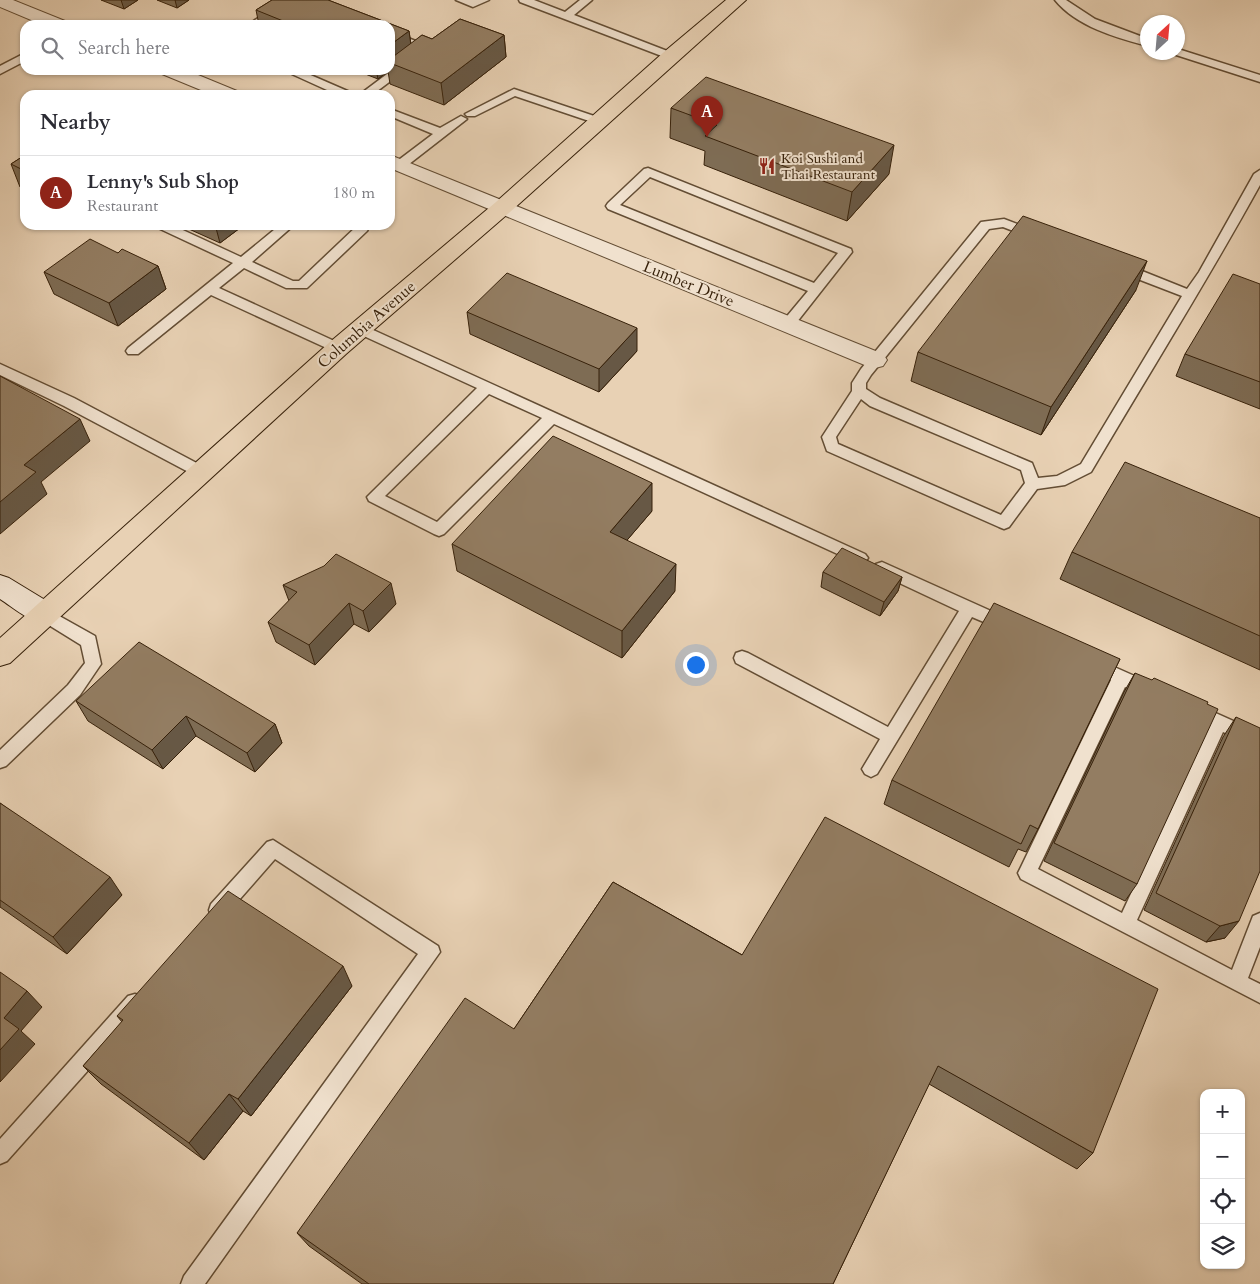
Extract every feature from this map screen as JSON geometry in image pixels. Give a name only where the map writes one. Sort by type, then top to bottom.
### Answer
[{"type":"main road","name":"Columbia Avenue","points":[[0,655],[338,348],[503,207],[671,56],[737,0]]},
{"type":"street","points":[[0,1],[47,20]]},
{"type":"street","points":[[187,75],[219,90]]},
{"type":"street","name":"Lumber Drive","points":[[395,163],[875,360]]},
{"type":"street","points":[[0,585],[46,614]]},
{"type":"lane","points":[[261,20],[291,0]]},
{"type":"lane","points":[[461,0],[473,4],[484,0]]},
{"type":"lane","points":[[524,0],[671,56]]},
{"type":"lane","points":[[567,16],[587,0]]},
{"type":"lane","points":[[1060,0],[1074,12],[1102,29],[1140,41]]},
{"type":"lane","points":[[395,36],[427,49],[395,73]]},
{"type":"lane","points":[[1185,55],[1260,79]]},
{"type":"lane","points":[[0,71],[20,59]]},
{"type":"lane","points":[[301,75],[336,90]]},
{"type":"lane","points":[[372,90],[392,75]]},
{"type":"lane","points":[[395,163],[466,116],[514,92],[599,121]]},
{"type":"lane","points":[[395,114],[441,133]]},
{"type":"lane","points":[[788,324],[846,252],[648,172],[612,206],[816,289]]},
{"type":"lane","points":[[1044,239],[1004,223],[985,225],[875,360],[859,383],[859,392],[829,437],[832,447],[1004,523],[1033,484],[1060,481],[1086,468],[1205,273],[1260,174]]},
{"type":"lane","points":[[172,230],[291,285],[302,285],[361,230]]},
{"type":"lane","points":[[133,351],[282,230]]},
{"type":"lane","points":[[1108,263],[1190,295]]},
{"type":"lane","points":[[210,289],[338,348]]},
{"type":"lane","points":[[360,329],[1023,632]]},
{"type":"lane","points":[[0,368],[201,472]]},
{"type":"lane","points":[[487,387],[374,497],[439,530],[552,417]]},
{"type":"lane","points":[[859,392],[875,402],[1027,467],[1033,484]]},
{"type":"lane","points":[[871,769],[969,608]]},
{"type":"lane","points":[[0,761],[74,690],[93,664],[89,641],[46,614]]},
{"type":"lane","points":[[1076,657],[1166,698]]},
{"type":"lane","points":[[742,658],[891,737]]},
{"type":"lane","points":[[1121,677],[1026,873],[1260,994]]},
{"type":"lane","points":[[1184,706],[1260,741]]},
{"type":"lane","points":[[1126,924],[1219,722]]},
{"type":"lane","points":[[192,1284],[431,952],[273,848],[208,921]]},
{"type":"lane","points":[[1237,982],[1260,922]]},
{"type":"lane","points":[[0,1154],[150,986]]},
{"type":"building","points":[[272,0],[328,0],[380,20],[281,20],[256,10]]},
{"type":"building","points":[[460,19],[504,35],[441,83],[395,65],[395,55],[422,35],[432,39]]},
{"type":"building","points":[[395,26],[409,31],[395,41]]},
{"type":"building","points":[[706,77],[894,145],[852,192],[705,136],[717,125],[671,108]]},
{"type":"building","points":[[20,158],[20,168],[11,164]]},
{"type":"building","points":[[1023,216],[1147,261],[1051,407],[918,352]]},
{"type":"building","points":[[90,239],[118,253],[122,249],[158,266],[109,303],[44,272]]},
{"type":"building","points":[[507,273],[637,328],[599,369],[467,312]]},
{"type":"building","points":[[1233,274],[1260,284],[1260,382],[1185,354]]},
{"type":"building","points":[[0,376],[80,419],[24,465],[36,472],[0,502]]},
{"type":"building","points":[[553,436],[652,483],[610,532],[676,564],[622,631],[452,544]]},
{"type":"building","points":[[1125,462],[1260,518],[1260,636],[1072,552]]},
{"type":"building","points":[[842,548],[902,577],[884,602],[823,572]]},
{"type":"building","points":[[336,554],[391,583],[363,611],[349,603],[309,645],[268,622],[297,592],[283,585],[324,566]]},
{"type":"building","points":[[994,603],[1120,659],[1038,829],[1030,825],[1021,844],[892,780]]},
{"type":"building","points":[[139,642],[275,724],[247,753],[186,716],[152,750],[76,701]]},
{"type":"building","points":[[1135,673],[1152,680],[1154,678],[1208,702],[1207,704],[1218,709],[1137,884],[1054,843]]},
{"type":"building","points":[[1236,717],[1260,728],[1260,871],[1239,921],[1220,926],[1156,893]]},
{"type":"building","points":[[0,803],[110,877],[53,937],[0,900]]},
{"type":"building","points":[[825,817],[1158,989],[1093,1153],[938,1066],[833,1284],[369,1284],[297,1233],[465,998],[514,1029],[613,882],[742,955]]},
{"type":"building","points":[[228,891],[343,966],[238,1099],[229,1094],[189,1143],[83,1066],[123,1020],[117,1016]]},
{"type":"building","points":[[0,972],[27,991],[4,1018],[19,1029],[0,1050]]},
{"type":"place","name":"Lenny's Sub Shop","points":[[707,137]]},
{"type":"place","name":"Koi Sushi and Thai Restaurant","points":[[767,166]]}]
